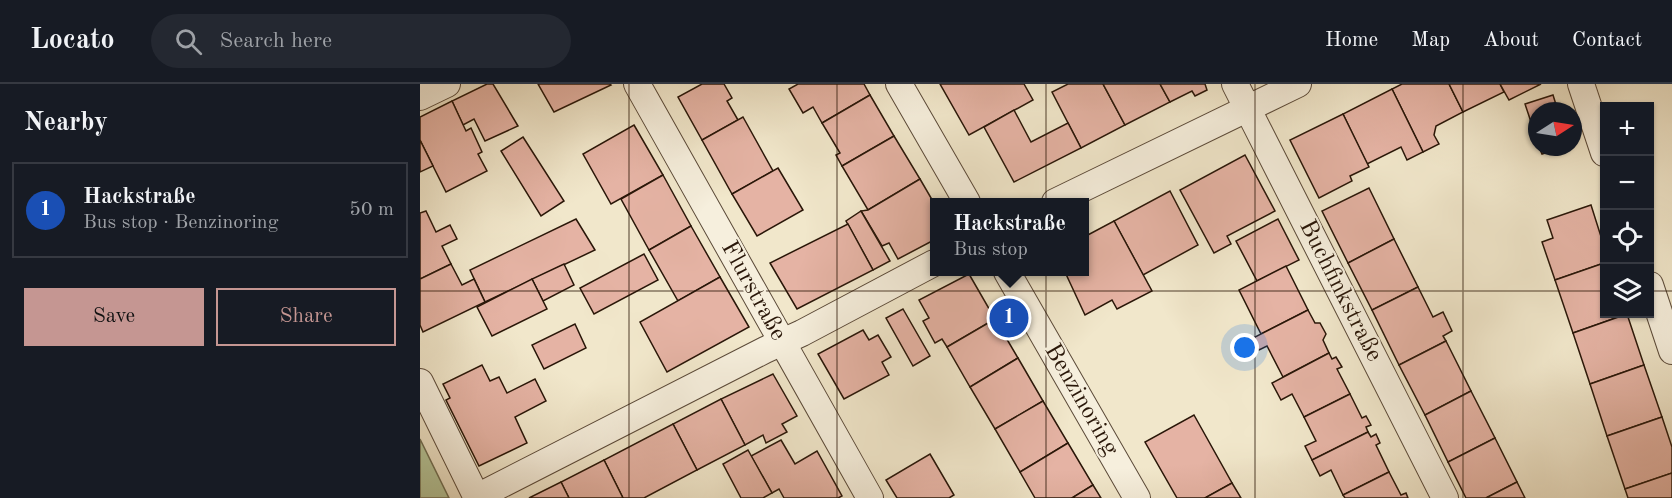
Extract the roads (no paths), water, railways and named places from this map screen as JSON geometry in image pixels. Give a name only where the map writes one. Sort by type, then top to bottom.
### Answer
[{"type":"street","points":[[420,97],[447,84]]},
{"type":"street","name":"Flurstraße","points":[[637,84],[870,498]]},
{"type":"street","points":[[899,84],[965,198]]},
{"type":"street","name":"Buchfinkstraße","points":[[1235,84],[1445,498]]},
{"type":"street","points":[[1063,198],[1298,84]]},
{"type":"street","points":[[1581,84],[1600,139]]},
{"type":"street","points":[[420,382],[477,498],[802,333],[930,265]]},
{"type":"street","name":"Benzinoring","points":[[1009,276],[1137,498]]},
{"type":"street","points":[[1654,297],[1672,351]]},
{"type":"place","name":"Hackstraße","points":[[1009,318]]}]
